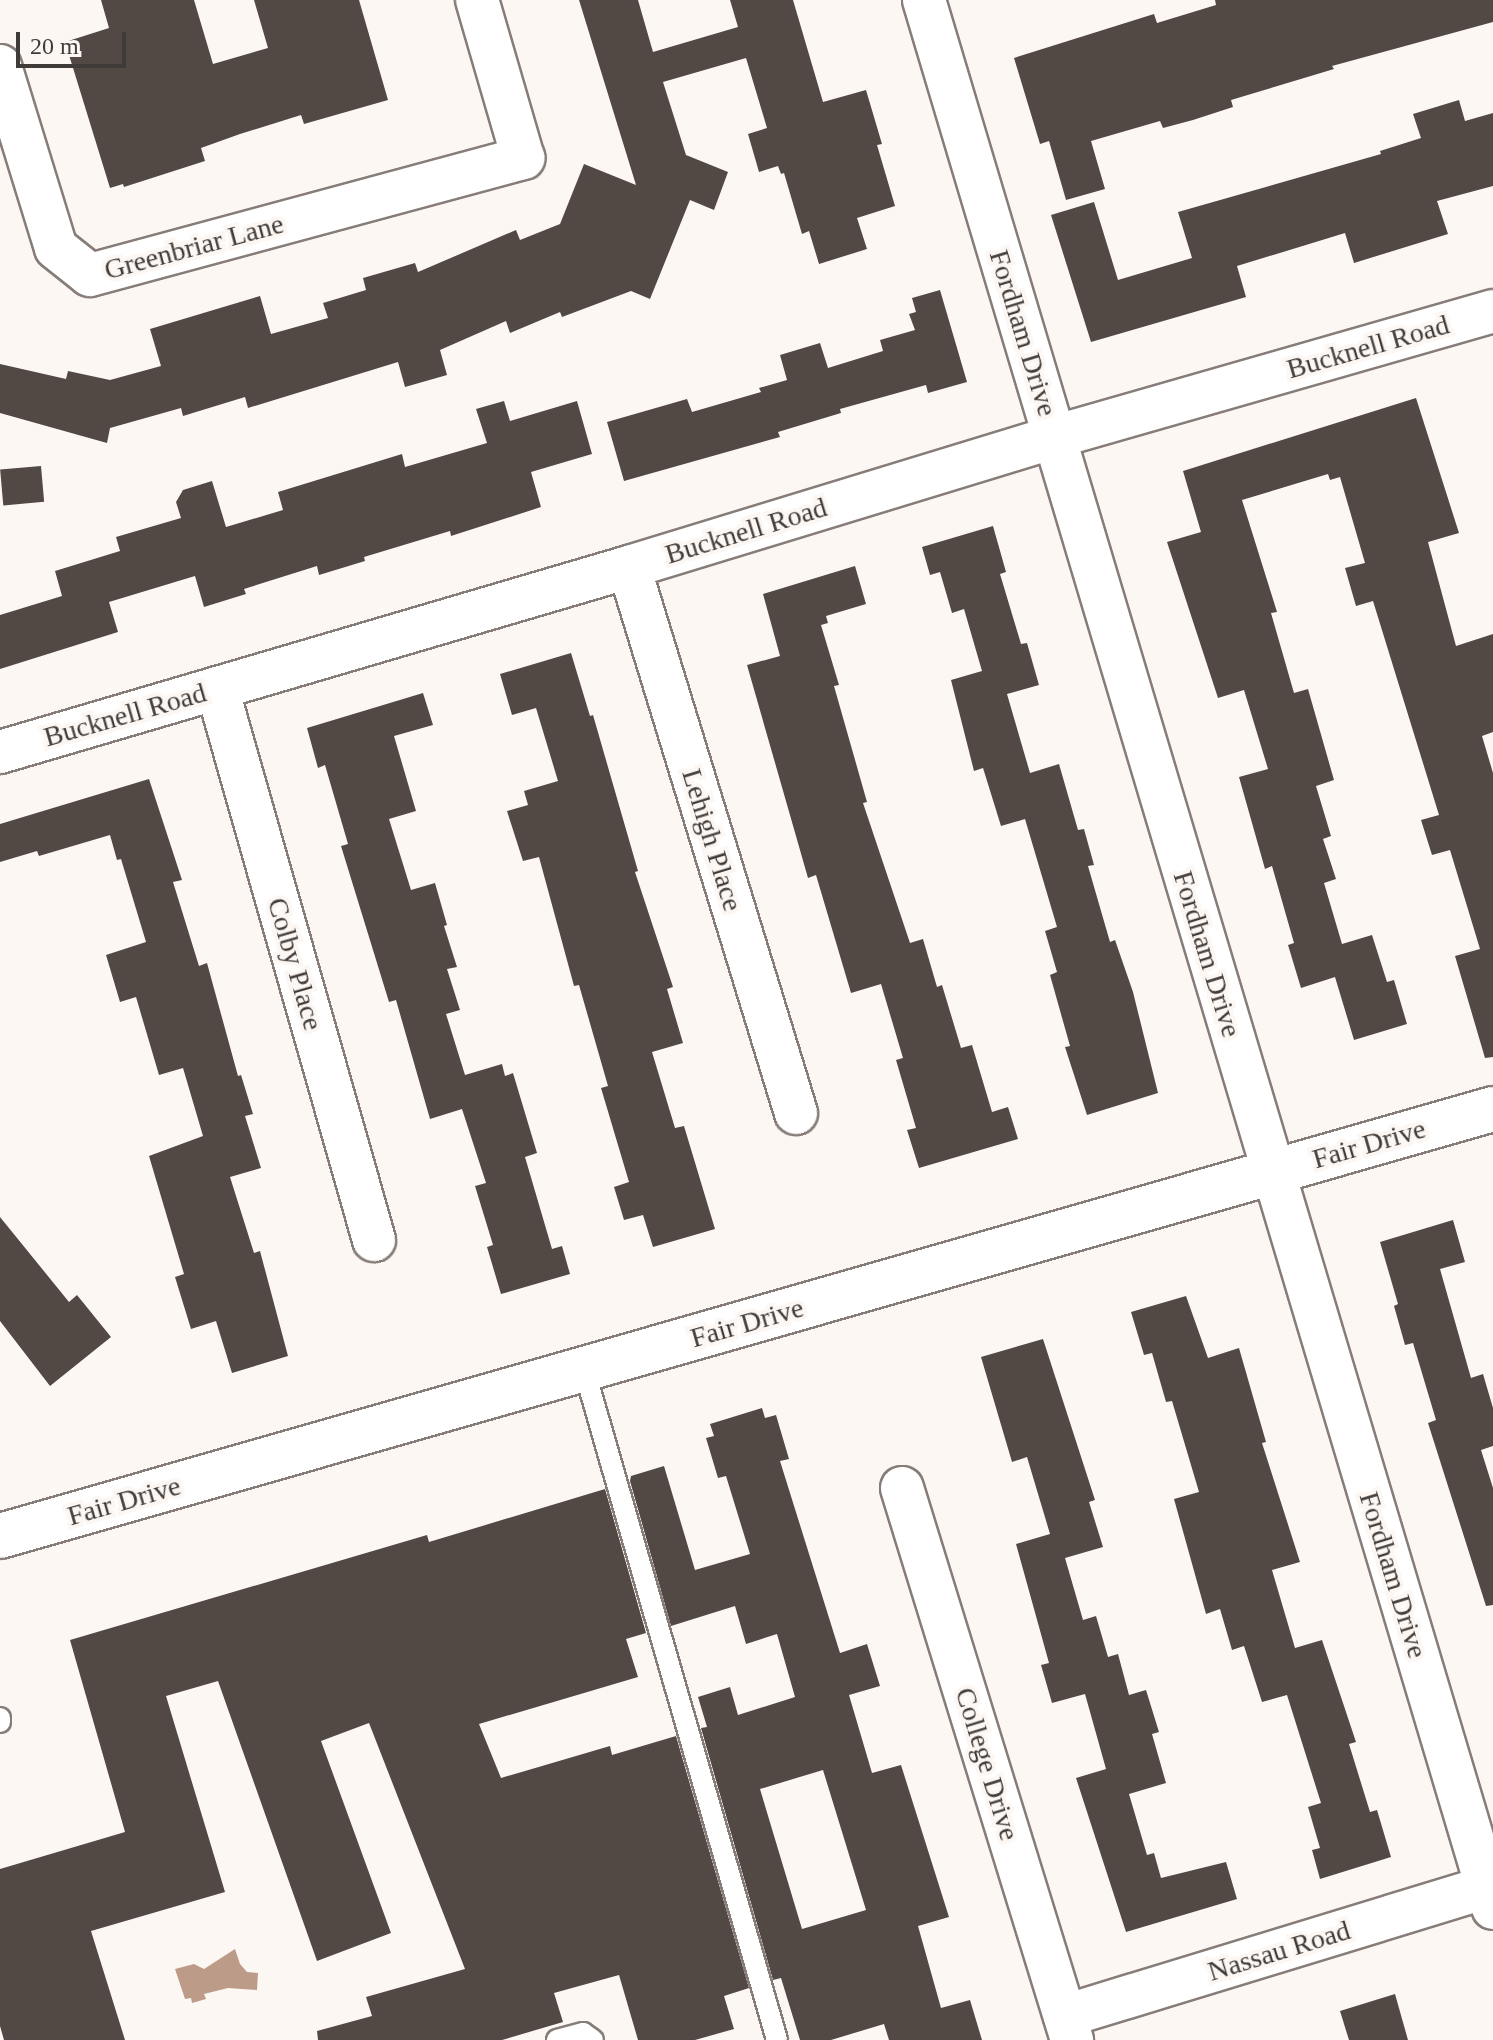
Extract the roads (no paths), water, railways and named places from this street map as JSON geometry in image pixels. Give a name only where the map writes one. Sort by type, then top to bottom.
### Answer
[{"type":"main road","name":"Fair Drive","points":[[0,1536],[1493,1109]]},
{"type":"street","name":"Greenbriar Lane","points":[[0,66],[56,248],[90,275],[523,158],[477,0]]},
{"type":"street","name":"Fordham Drive","points":[[924,0],[1272,1172],[1491,1894]]},
{"type":"street","name":"Bucknell Road","points":[[0,752],[629,567],[1054,437],[1490,324]]},
{"type":"street","name":"Lehigh Place","points":[[629,567],[796,1113]]},
{"type":"street","name":"Colby Place","points":[[217,688],[374,1240]]},
{"type":"street","name":"College Drive","points":[[902,1488],[1068,2028]]},
{"type":"street","name":"Nassau Road","points":[[1068,2028],[1491,1894]]},
{"type":"lane","points":[[584,1369],[777,2040]]},
{"type":"lane","points":[[557,2040],[583,2033],[593,2040]]}]
